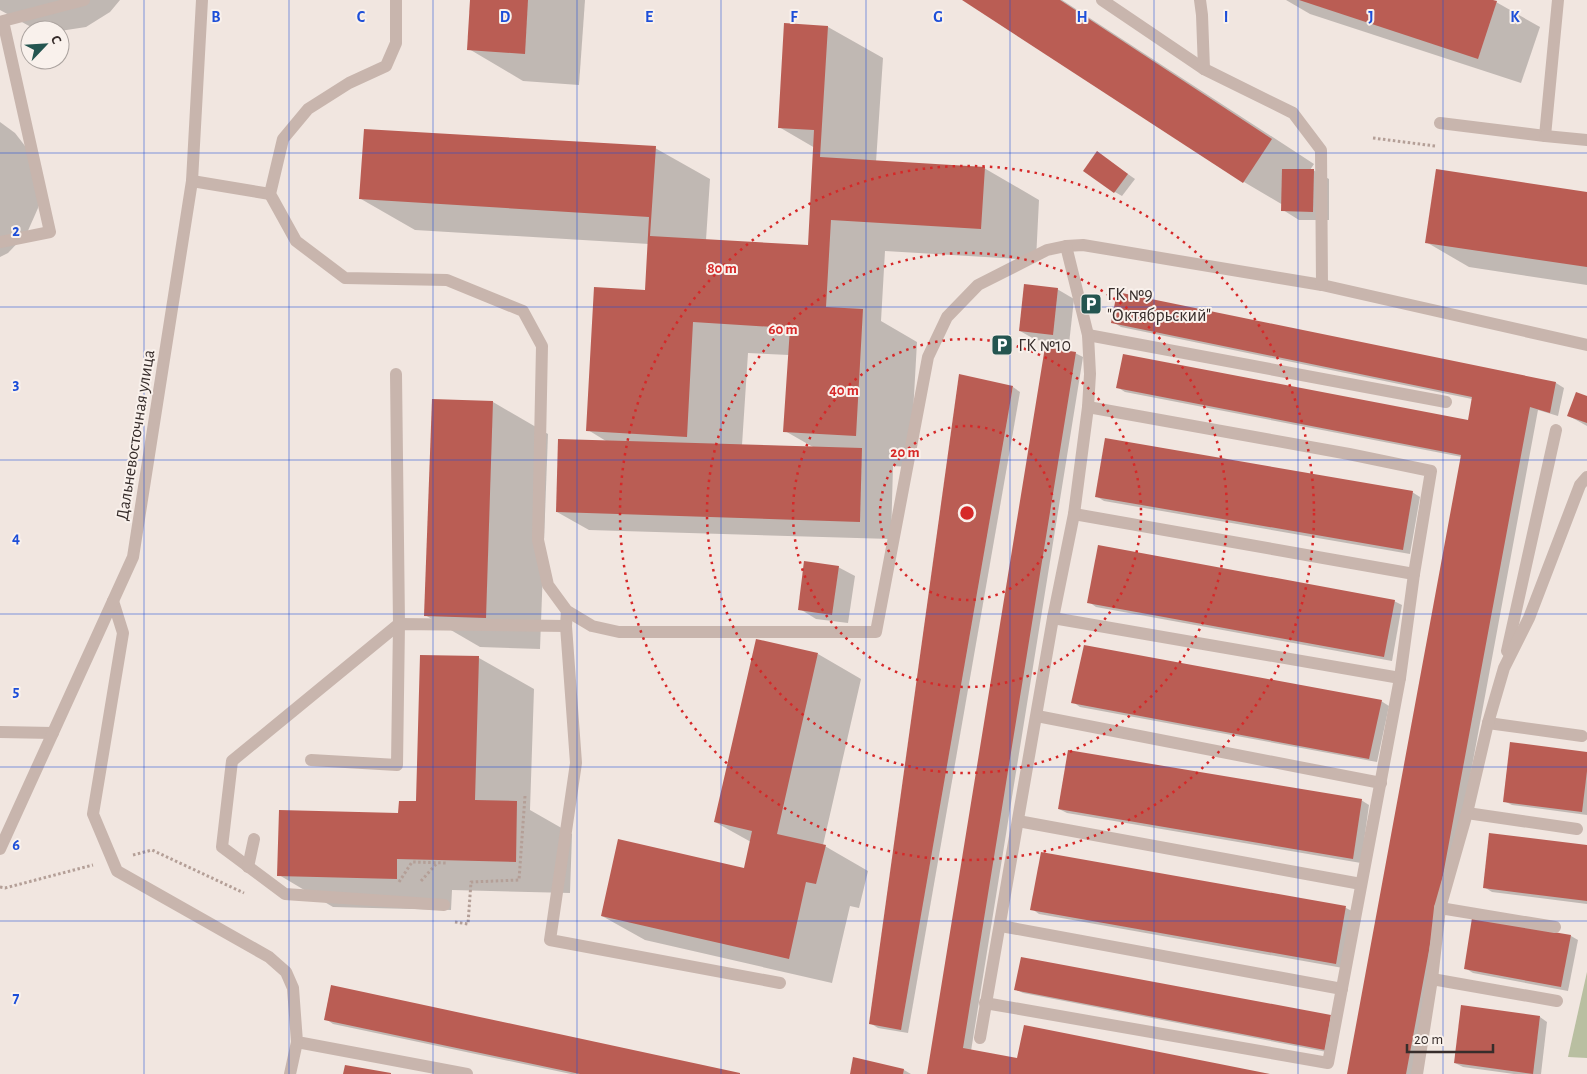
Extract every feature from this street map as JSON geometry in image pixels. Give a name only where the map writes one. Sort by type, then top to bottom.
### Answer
[{"type":"street","points":[[0,242],[50,232],[3,21],[84,0]]},
{"type":"street","name":"Дальневосточная улица","points":[[0,849],[133,557],[192,181],[202,0]]},
{"type":"street","points":[[396,0],[396,44],[386,66],[348,84],[308,109],[283,138],[270,194],[296,242],[345,278],[447,280],[523,311],[542,346],[538,540],[548,586],[567,611],[592,626],[619,632],[876,632],[928,357],[947,317],[978,285],[1047,250],[1084,245],[1322,285],[1587,344]]},
{"type":"street","points":[[1102,0],[1204,69],[1293,113],[1320,150],[1322,285]]},
{"type":"street","points":[[1200,0],[1204,69]]},
{"type":"street","points":[[1545,136],[1558,0]]},
{"type":"street","points":[[1440,123],[1587,140]]},
{"type":"street","points":[[192,181],[270,194]]},
{"type":"street","points":[[980,1038],[1074,514],[1088,407],[1090,374],[1088,334],[1066,246]]},
{"type":"street","points":[[1088,334],[1446,402]]},
{"type":"street","points":[[311,760],[397,765],[399,624],[396,374]]},
{"type":"street","points":[[985,1004],[1328,1063],[1400,678],[1414,574],[1432,471],[1350,454],[1088,407]]},
{"type":"street","points":[[1419,1074],[1440,908],[1467,813],[1488,723],[1504,668],[1556,430]]},
{"type":"street","points":[[1504,668],[1529,618],[1580,485],[1587,477]]},
{"type":"street","points":[[1074,514],[1414,574]]},
{"type":"street","points":[[113,601],[123,633],[93,814],[117,871],[269,957],[286,972],[293,988],[297,1042],[290,1074]]},
{"type":"street","points":[[567,611],[566,626],[576,763],[550,940],[780,983]]},
{"type":"street","points":[[1054,618],[1400,678]]},
{"type":"street","points":[[444,905],[285,894],[222,847],[232,761],[399,624],[566,626]]},
{"type":"street","points":[[1037,716],[1381,783]]},
{"type":"street","points":[[1488,723],[1582,736]]},
{"type":"street","points":[[0,732],[53,733]]},
{"type":"street","points":[[1467,813],[1578,829]]},
{"type":"street","points":[[1018,821],[1361,884]]},
{"type":"street","points":[[248,867],[254,838]]},
{"type":"street","points":[[1440,908],[1555,927]]},
{"type":"street","points":[[1001,926],[1342,989]]},
{"type":"street","points":[[1432,979],[1558,1001]]},
{"type":"street","points":[[297,1042],[467,1074]]},
{"type":"path","points":[[1373,138],[1440,146]]},
{"type":"path","points":[[414,881],[422,881],[437,863]]},
{"type":"path","points":[[401,880],[408,880]]},
{"type":"green space","points":[[1587,972],[1587,1058],[1568,1057]]},
{"type":"building","points":[[470,0],[528,0],[525,54],[467,50]]},
{"type":"building","points":[[962,0],[1060,0],[1272,139],[1243,183]]},
{"type":"building","points":[[1299,0],[1493,0],[1497,1],[1478,59]]},
{"type":"building","points":[[784,23],[828,26],[820,157],[985,167],[981,229],[831,220],[826,307],[863,309],[856,436],[783,432],[790,328],[693,322],[687,437],[586,431],[594,287],[645,290],[649,217],[359,199],[364,129],[656,146],[650,236],[808,245],[814,130],[778,128]]},
{"type":"building","points":[[1097,151],[1128,174],[1114,193],[1083,171]]},
{"type":"building","points":[[1282,169],[1314,169],[1313,212],[1281,211]]},
{"type":"building","points":[[1436,169],[1587,192],[1587,267],[1425,243]]},
{"type":"building","points":[[1024,284],[1058,288],[1053,335],[1019,331]]},
{"type":"building","points":[[1117,292],[1556,382],[1550,413],[1530,407],[1406,1074],[1347,1074],[1461,455],[1116,388],[1123,354],[1468,420],[1472,397],[1111,323]]},
{"type":"building","points":[[1045,347],[1076,352],[963,1048],[1017,1058],[1024,1025],[1270,1074],[927,1074]]},
{"type":"building","points":[[959,374],[1013,386],[901,1030],[869,1024]]},
{"type":"building","points":[[1576,392],[1587,396],[1587,423],[1567,416]]},
{"type":"building","points":[[432,399],[493,401],[486,618],[424,616]]},
{"type":"building","points":[[1105,438],[1413,491],[1403,550],[1095,497]]},
{"type":"building","points":[[558,439],[862,448],[860,522],[556,512]]},
{"type":"building","points":[[1098,545],[1395,600],[1384,657],[1087,603]]},
{"type":"building","points":[[804,561],[839,566],[832,615],[798,610]]},
{"type":"building","points":[[756,639],[818,653],[777,834],[826,845],[816,884],[806,882],[789,959],[601,916],[618,839],[744,868],[752,831],[714,822]]},
{"type":"building","points":[[1084,645],[1382,700],[1369,759],[1071,703]]},
{"type":"building","points":[[420,655],[479,656],[475,800],[517,801],[516,862],[397,859],[397,879],[277,876],[279,810],[398,813],[399,801],[416,801]]},
{"type":"building","points":[[1510,742],[1587,752],[1587,771],[1582,812],[1503,802]]},
{"type":"building","points":[[1068,750],[1362,799],[1353,859],[1058,809]]},
{"type":"building","points":[[1489,833],[1587,845],[1587,901],[1483,888]]},
{"type":"building","points":[[1041,852],[1346,906],[1336,964],[1030,910]]},
{"type":"building","points":[[1472,918],[1571,935],[1561,987],[1464,969]]},
{"type":"building","points":[[1021,957],[1331,1015],[1325,1050],[1014,990]]},
{"type":"building","points":[[331,985],[740,1074],[580,1074],[324,1020]]},
{"type":"building","points":[[1461,1005],[1540,1016],[1533,1074],[1454,1063]]},
{"type":"building","points":[[853,1057],[904,1069],[903,1074],[850,1074]]},
{"type":"building","points":[[345,1065],[391,1073],[391,1074],[343,1074]]},
{"type":"place","name":"ГК №9 \"Октябрьский\"","points":[[1091,304]]},
{"type":"place","name":"ГК №10","points":[[1002,345]]}]
